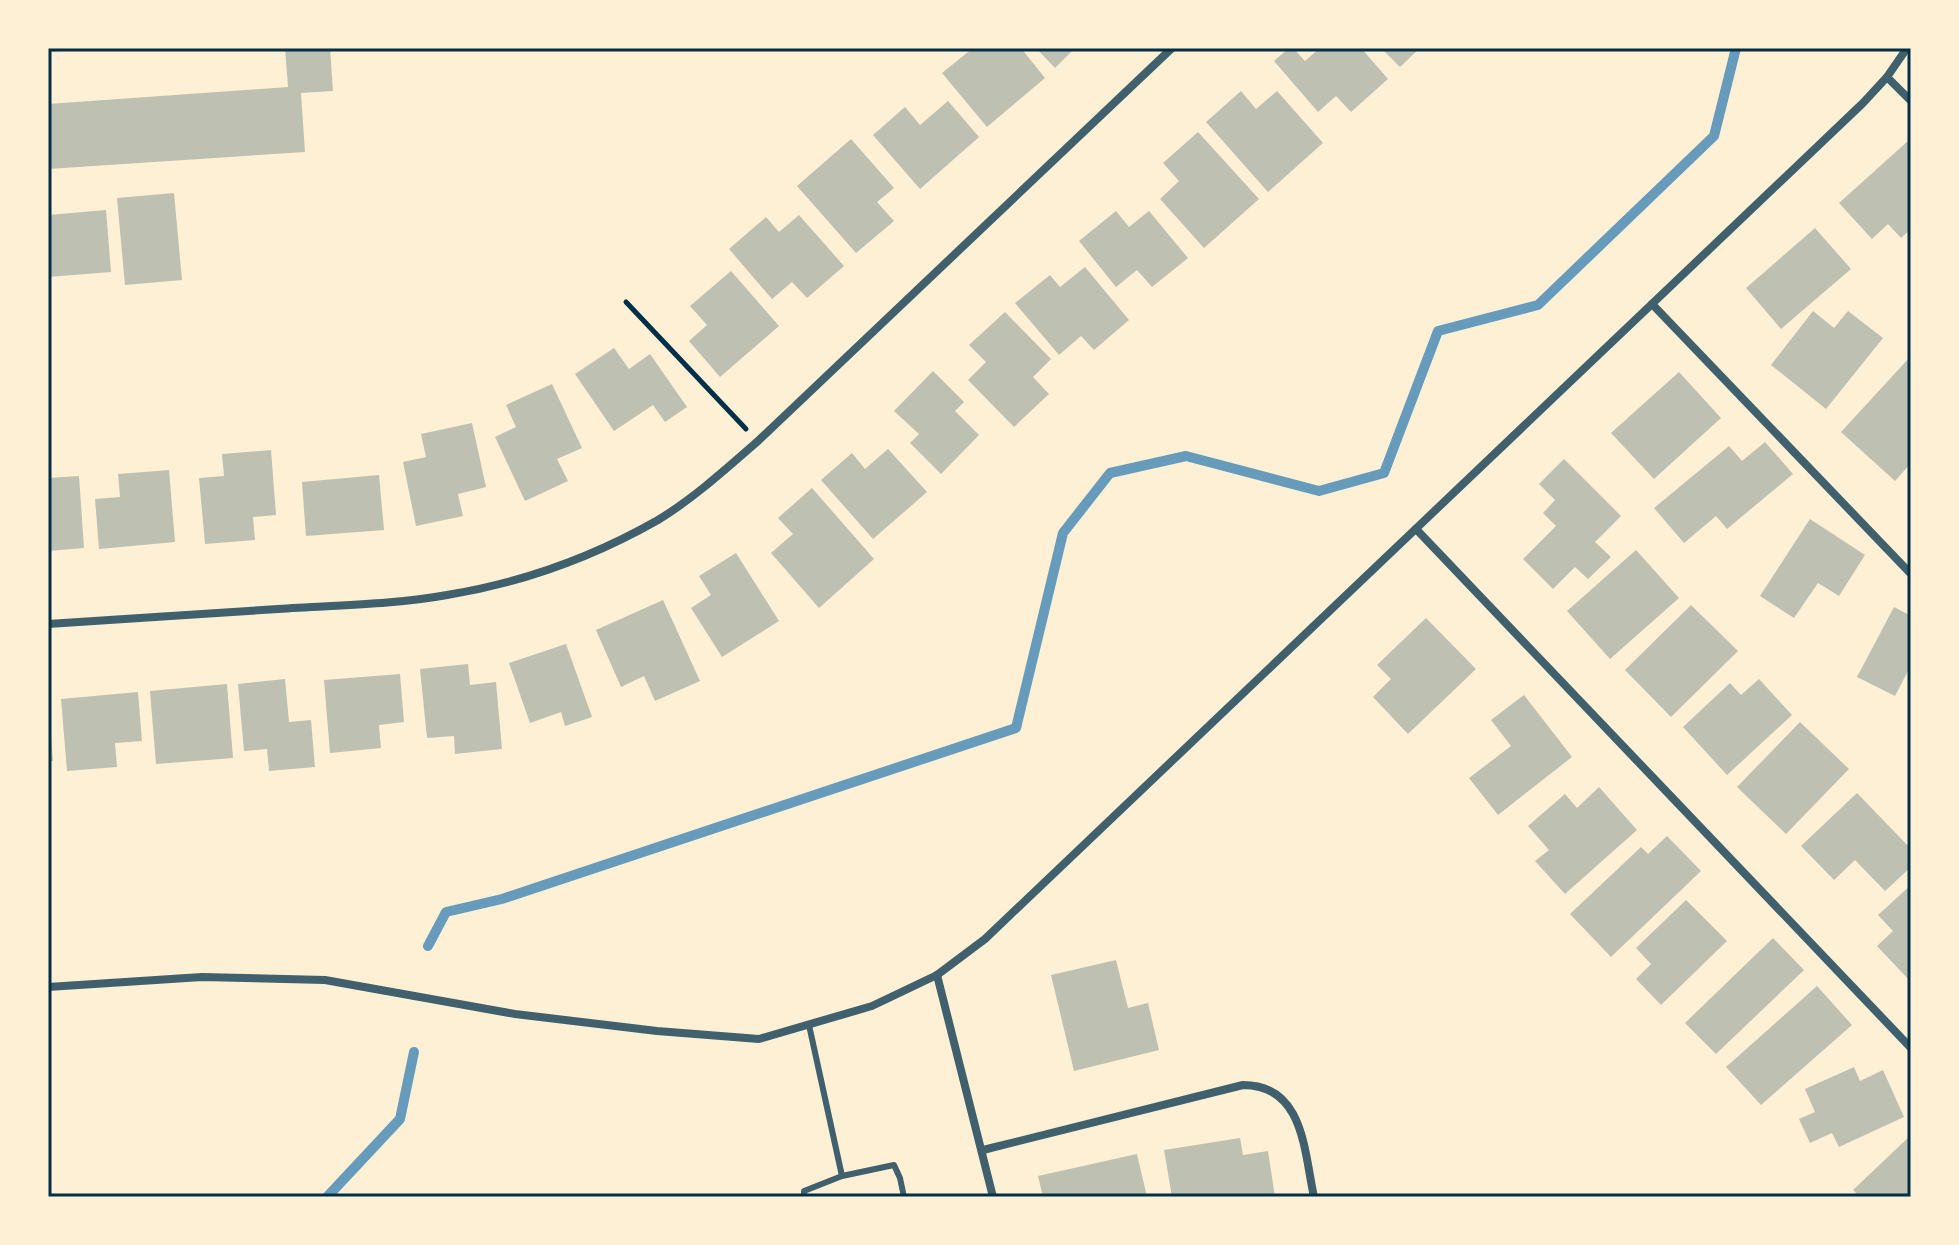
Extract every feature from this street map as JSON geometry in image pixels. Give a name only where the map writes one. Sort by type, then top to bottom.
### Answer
[{"type":"street","points":[[48,624],[388,603],[446,596],[503,584],[564,564],[659,519],[700,491],[758,441],[1172,48]]},
{"type":"street","points":[[48,987],[202,977],[325,980],[515,1014],[657,1031],[759,1039],[872,1006],[937,975],[985,939],[1652,304],[1887,77],[1907,48]]},
{"type":"street","points":[[1887,77],[1911,101]]},
{"type":"street","points":[[1652,304],[1911,574]]},
{"type":"street","points":[[1416,529],[1911,1048]]},
{"type":"street","points":[[937,975],[993,1197]]},
{"type":"street","points":[[983,1150],[1243,1085],[1254,1085],[1275,1092],[1289,1105],[1298,1122],[1314,1197]]},
{"type":"lane","points":[[809,1025],[842,1176]]},
{"type":"lane","points":[[804,1197],[804,1191],[842,1176],[894,1165],[904,1197]]},
{"type":"path","points":[[626,302],[758,441]]},
{"type":"building","points":[[48,48],[77,48],[77,50],[48,52]]},
{"type":"building","points":[[285,48],[330,48],[333,91],[301,93],[305,152],[48,169],[48,104],[288,87]]},
{"type":"building","points":[[973,48],[1021,48],[1045,78],[987,127],[942,73]]},
{"type":"building","points":[[1036,48],[1075,48],[1055,68]]},
{"type":"building","points":[[1293,48],[1305,61],[1320,48],[1361,48],[1388,79],[1351,112],[1336,96],[1318,112],[1274,61]]},
{"type":"building","points":[[1381,48],[1420,48],[1400,67]]},
{"type":"building","points":[[1241,91],[1256,109],[1277,91],[1323,143],[1268,192],[1206,122]]},
{"type":"building","points":[[948,101],[979,137],[920,189],[873,135],[905,107],[920,125]]},
{"type":"building","points":[[1198,132],[1259,199],[1204,248],[1160,199],[1179,181],[1163,163]]},
{"type":"building","points":[[851,139],[894,188],[877,202],[894,221],[856,253],[797,186]]},
{"type":"building","points":[[1908,141],[1911,144],[1911,229],[1901,238],[1888,224],[1872,239],[1839,203]]},
{"type":"building","points":[[174,193],[182,280],[125,285],[117,198]]},
{"type":"building","points":[[106,210],[111,272],[48,277],[48,215]]},
{"type":"building","points":[[1116,211],[1129,227],[1149,211],[1188,258],[1152,287],[1137,270],[1116,287],[1079,241]]},
{"type":"building","points":[[799,215],[844,266],[807,298],[792,282],[772,299],[729,249],[766,217],[779,232]]},
{"type":"building","points":[[1815,228],[1851,269],[1781,329],[1746,288]]},
{"type":"building","points":[[1085,267],[1129,320],[1094,350],[1081,336],[1059,355],[1015,303],[1050,275],[1060,287]]},
{"type":"building","points":[[731,271],[779,326],[720,377],[689,341],[707,325],[690,306]]},
{"type":"building","points":[[1813,311],[1834,328],[1848,311],[1883,338],[1826,409],[1771,365]]},
{"type":"building","points":[[1005,312],[1051,359],[1033,377],[1049,394],[1014,427],[968,380],[986,362],[969,345]]},
{"type":"building","points":[[614,348],[629,369],[650,354],[687,407],[665,422],[653,405],[614,431],[575,374]]},
{"type":"building","points":[[1910,357],[1911,463],[1895,481],[1841,432]]},
{"type":"building","points":[[933,371],[964,402],[955,411],[979,435],[941,474],[910,443],[919,434],[894,411]]},
{"type":"building","points":[[1679,372],[1721,418],[1654,479],[1611,433]]},
{"type":"building","points":[[552,384],[582,448],[557,459],[568,481],[525,501],[495,437],[516,427],[506,405]]},
{"type":"building","points":[[472,423],[486,487],[458,494],[463,516],[416,526],[403,462],[426,457],[421,434]]},
{"type":"building","points":[[1765,442],[1793,474],[1727,529],[1716,516],[1684,543],[1654,508],[1729,446],[1742,461]]},
{"type":"building","points":[[888,449],[927,492],[873,539],[821,480],[852,453],[865,469]]},
{"type":"building","points":[[271,450],[276,515],[253,517],[255,540],[205,544],[199,478],[224,476],[222,454]]},
{"type":"building","points":[[1564,459],[1621,516],[1595,542],[1611,557],[1588,579],[1575,567],[1553,589],[1523,559],[1556,526],[1543,513],[1555,500],[1539,484]]},
{"type":"building","points":[[169,470],[175,542],[99,549],[95,499],[120,497],[118,474]]},
{"type":"building","points":[[379,475],[384,530],[306,536],[302,482]]},
{"type":"building","points":[[79,476],[84,548],[48,551],[48,478]]},
{"type":"building","points":[[812,488],[874,559],[819,608],[771,553],[793,534],[778,518]]},
{"type":"building","points":[[1810,519],[1865,555],[1839,596],[1818,583],[1794,618],[1760,596]]},
{"type":"building","points":[[1636,550],[1679,598],[1610,659],[1567,611]]},
{"type":"building","points":[[736,553],[779,621],[722,657],[691,608],[711,595],[699,576]]},
{"type":"building","points":[[663,600],[700,681],[655,701],[644,676],[621,687],[596,630]]},
{"type":"building","points":[[1691,605],[1738,651],[1671,717],[1625,670]]},
{"type":"building","points":[[1894,607],[1911,616],[1911,670],[1895,696],[1857,677]]},
{"type":"building","points":[[1426,618],[1476,669],[1408,734],[1373,697],[1391,679],[1377,665]]},
{"type":"building","points":[[566,644],[592,717],[565,726],[561,712],[530,723],[509,663]]},
{"type":"building","points":[[468,664],[470,685],[496,682],[502,749],[455,754],[454,736],[427,738],[420,669]]},
{"type":"building","points":[[400,674],[404,722],[379,725],[381,748],[330,753],[324,680]]},
{"type":"building","points":[[285,679],[289,722],[311,720],[315,767],[269,771],[267,749],[244,751],[238,684]]},
{"type":"building","points":[[1759,679],[1792,715],[1727,775],[1683,727],[1730,683],[1741,695]]},
{"type":"building","points":[[227,684],[233,758],[156,764],[150,691]]},
{"type":"building","points":[[138,692],[142,741],[115,743],[117,767],[67,771],[61,699]]},
{"type":"building","points":[[1524,695],[1572,757],[1498,815],[1469,778],[1511,746],[1491,720]]},
{"type":"building","points":[[1800,722],[1849,769],[1786,834],[1737,787]]},
{"type":"building","points":[[50,723],[53,761],[48,761]]},
{"type":"building","points":[[1599,787],[1637,830],[1565,894],[1535,861],[1549,850],[1528,826],[1565,794],[1577,808]]},
{"type":"building","points":[[1857,793],[1911,849],[1911,867],[1885,891],[1855,860],[1834,880],[1801,846]]},
{"type":"building","points":[[1667,836],[1701,871],[1611,957],[1570,914],[1641,847],[1648,854]]},
{"type":"building","points":[[1911,885],[1909,980],[1877,946],[1893,931],[1878,915]]},
{"type":"building","points":[[1686,900],[1727,941],[1661,1005],[1636,979],[1651,964],[1636,948]]},
{"type":"building","points":[[1773,938],[1804,970],[1716,1054],[1685,1023]]},
{"type":"building","points":[[1116,960],[1128,1008],[1148,1003],[1159,1050],[1074,1071],[1051,975]]},
{"type":"building","points":[[1817,986],[1852,1025],[1761,1105],[1726,1067]]},
{"type":"building","points":[[1854,1067],[1860,1081],[1883,1070],[1904,1117],[1839,1147],[1832,1133],[1810,1143],[1799,1119],[1815,1112],[1805,1089]]},
{"type":"building","points":[[1911,1135],[1911,1197],[1860,1197],[1853,1190]]},
{"type":"building","points":[[1240,1138],[1243,1155],[1268,1151],[1275,1197],[1172,1197],[1164,1150]]},
{"type":"building","points":[[1137,1154],[1147,1197],[1043,1197],[1038,1176]]},
{"type":"waterway","points":[[428,946],[446,912],[502,899],[1016,728],[1063,533],[1110,473],[1186,456],[1319,491],[1384,473],[1438,331],[1538,305],[1714,136],[1736,48]]},
{"type":"waterway","points":[[327,1197],[400,1119],[414,1052]]}]
